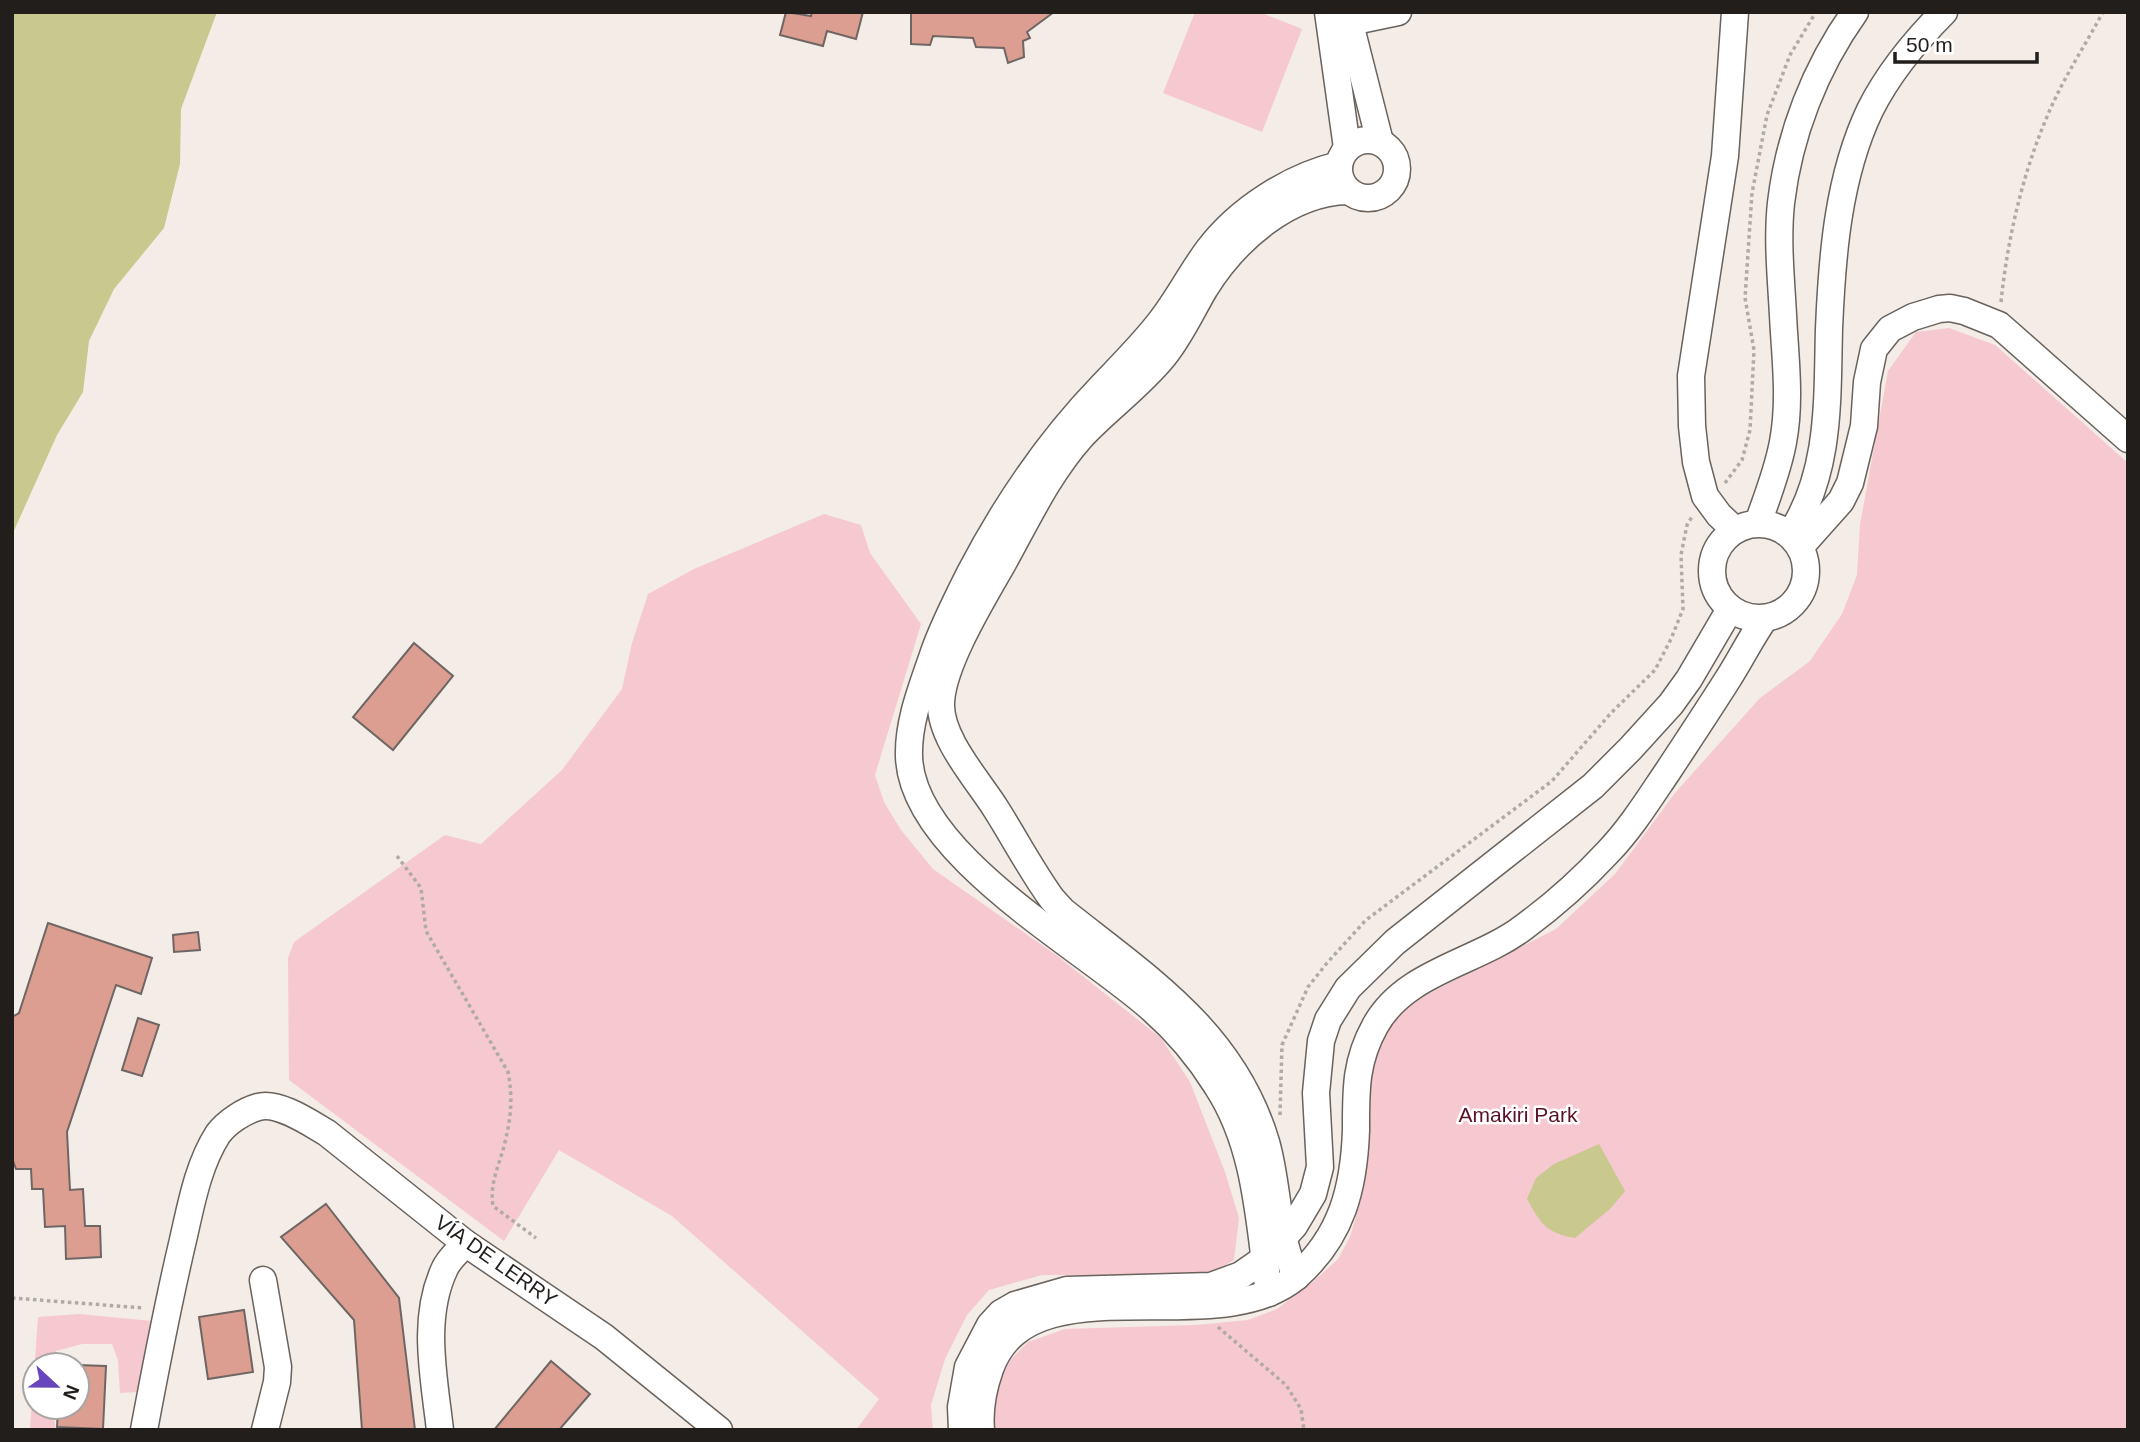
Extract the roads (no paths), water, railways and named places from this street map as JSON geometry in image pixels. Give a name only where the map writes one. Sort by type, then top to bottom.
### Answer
[{"type":"street","points":[[1735,12],[1725,156],[1691,376],[1692,426],[1696,462],[1705,496],[1719,516],[1746,527]]},
{"type":"street","points":[[1746,527],[1783,442],[1787,402],[1779,240],[1781,203],[1792,145],[1807,100],[1838,36],[1855,12]]},
{"type":"street","points":[[1795,541],[1823,453],[1828,408],[1829,329],[1839,213],[1845,181],[1871,109],[1918,39],[1944,12]]},
{"type":"street","points":[[1338,19],[1393,13]]},
{"type":"street","points":[[1338,19],[1380,142]]},
{"type":"street","points":[[1338,19],[1343,157],[1339,174],[1348,191]]},
{"type":"street","points":[[1269,1293],[1259,1214],[1237,1121],[1219,1089],[1178,1034],[1152,1009],[979,873],[959,853],[929,817],[918,797],[909,757],[916,708],[941,632],[987,541],[1045,450],[1150,335],[1207,252],[1228,228],[1257,204],[1343,157],[1363,140],[1380,142],[1394,153],[1397,162],[1395,181],[1391,188],[1383,195],[1365,198],[1348,191],[1332,191],[1314,196],[1281,213],[1246,238],[1218,269],[1164,356],[1081,438],[1060,463],[977,610],[946,675],[940,705],[946,727],[959,753],[1052,899],[1063,911],[1162,988],[1190,1014],[1240,1082],[1266,1143],[1283,1236],[1296,1277]]},
{"type":"street","points":[[1795,541],[1830,515],[1850,483],[1864,426],[1869,363],[1874,349],[1890,329],[1913,317],[1939,309],[1964,311],[1999,325],[2128,439]]},
{"type":"street","points":[[1769,525],[1795,541],[1805,561],[1806,577],[1801,592],[1792,604],[1780,613],[1765,618],[1752,618],[1730,609],[1720,598],[1713,584],[1711,568],[1715,553],[1723,540],[1746,527],[1769,525]]},
{"type":"street","points":[[962,1430],[962,1395],[968,1367],[990,1325],[1001,1313],[1015,1305],[1067,1290],[1211,1286],[1241,1275],[1264,1259],[1305,1211],[1317,1180],[1320,1167],[1317,1061],[1328,1020],[1348,988],[1395,942],[1583,794],[1630,749],[1683,687],[1730,609]]},
{"type":"street","points":[[981,1430],[982,1398],[995,1356],[1007,1338],[1026,1324],[1063,1311],[1085,1308],[1195,1307],[1229,1303],[1269,1293],[1296,1277],[1331,1236],[1349,1193],[1356,1129],[1355,1094],[1360,1066],[1368,1041],[1383,1013],[1394,1001],[1434,974],[1522,929],[1609,852],[1646,805],[1698,727],[1765,618]]},
{"type":"street","name":"VÍA DE LERRY","points":[[144,1430],[167,1310],[204,1160],[220,1132],[233,1120],[265,1106],[302,1118],[327,1133],[466,1243],[604,1337],[719,1430]]},
{"type":"street","points":[[440,1430],[430,1327],[437,1289],[446,1266],[466,1243]]},
{"type":"street","points":[[263,1280],[278,1367],[265,1430]]},
{"type":"park label","name":"Amakiri Park","points":[[1518,1115]]}]
